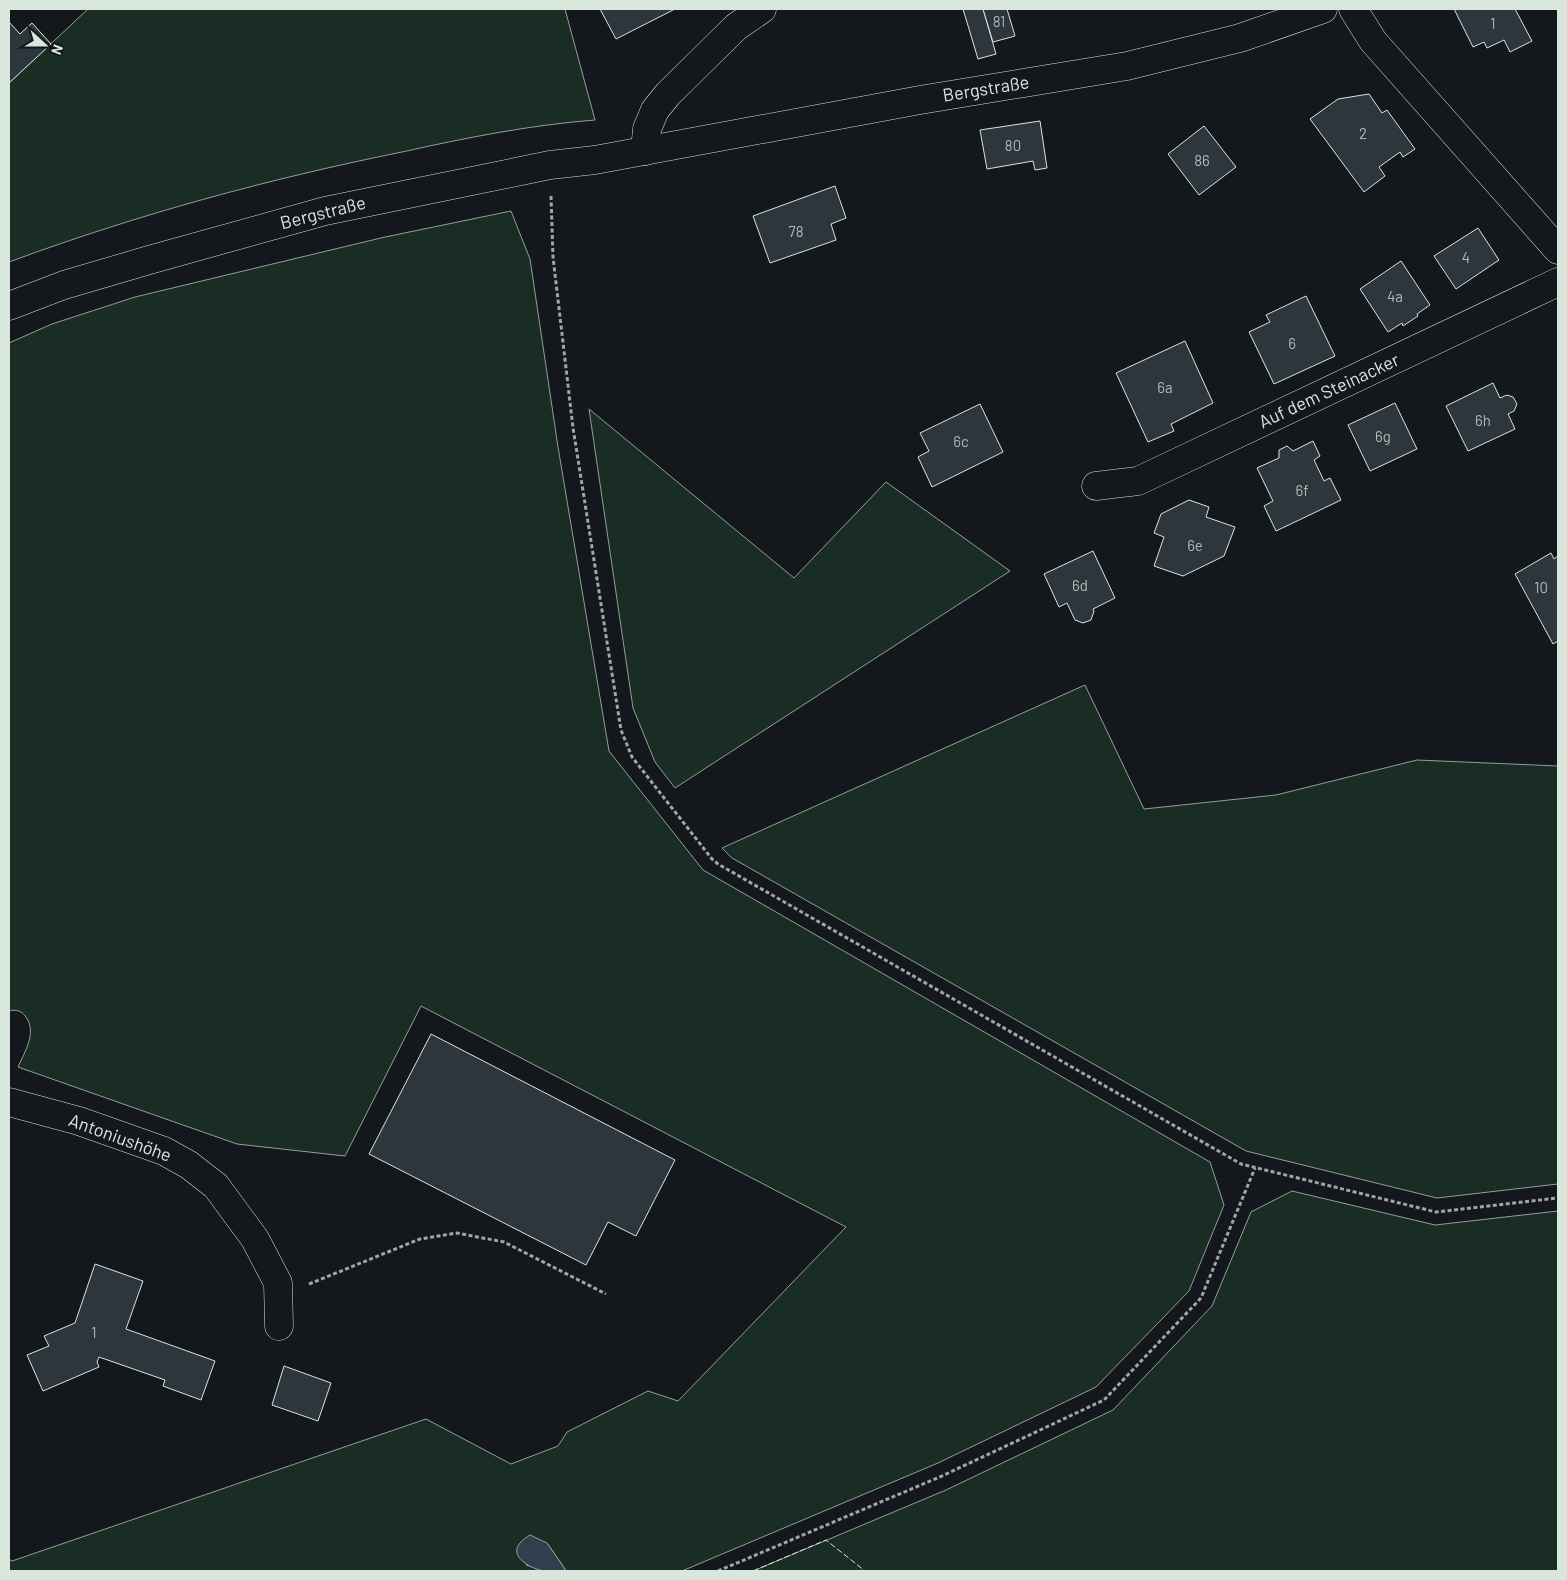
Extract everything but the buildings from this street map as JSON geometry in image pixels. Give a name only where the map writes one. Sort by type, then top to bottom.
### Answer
[{"type":"main road","points":[[644,151],[647,129],[655,110],[668,94],[736,27],[762,9]]},
{"type":"main road","name":"Bergstraße","points":[[9,306],[64,285],[325,211],[550,165],[595,160],[920,100],[1127,66],[1240,38],[1323,9]]},
{"type":"main road","points":[[1353,9],[1374,41],[1558,250]]},
{"type":"main road","name":"Auf dem Steinacker","points":[[1096,486],[1138,481],[1558,282]]},
{"type":"main road","name":"Antoniushöhe","points":[[9,1102],[80,1121],[164,1151],[189,1165],[216,1186],[255,1239],[278,1283],[279,1326]]},
{"type":"path","points":[[550,165],[553,256],[573,428],[621,730],[632,757],[718,864],[1241,1164],[1436,1212],[1558,1198]]},
{"type":"path","points":[[718,1571],[942,1476],[1104,1400],[1201,1298],[1255,1168]]},
{"type":"path","points":[[278,1296],[420,1238],[456,1233],[504,1242],[606,1294]]},
{"type":"green space","points":[[88,9],[565,9],[595,120],[546,125],[474,137],[252,186],[105,229],[9,262],[9,83]]},
{"type":"green space","points":[[511,211],[530,259],[558,447],[609,751],[703,870],[1210,1162],[1224,1205],[1189,1291],[1096,1387],[938,1463],[682,1571],[564,1571],[565,1569],[547,1543],[526,1565],[544,1571],[9,1571],[9,1559],[12,1561],[426,1419],[511,1464],[558,1446],[567,1432],[648,1391],[678,1401],[846,1227],[421,1006],[345,1156],[237,1144],[18,1067],[29,1042],[30,1029],[23,1013],[16,1010],[9,1011],[9,343],[52,324],[135,297],[385,237]]},
{"type":"green space","points":[[589,409],[794,578],[886,482],[1010,571],[675,788],[655,762],[633,708]]},
{"type":"green space","points":[[1085,685],[1144,809],[1276,795],[1417,760],[1558,766],[1558,1184],[1437,1198],[1246,1151],[732,858],[722,848]]},
{"type":"green space","points":[[1292,1191],[1435,1225],[1558,1211],[1558,1571],[753,1571],[946,1490],[1113,1410],[1212,1306],[1251,1212]]},
{"type":"water","points":[[530,1535],[547,1543],[565,1569],[564,1571],[539,1570],[523,1562],[517,1553],[517,1548]]},
{"type":"fence","points":[[753,1571],[826,1540],[865,1571]]}]
